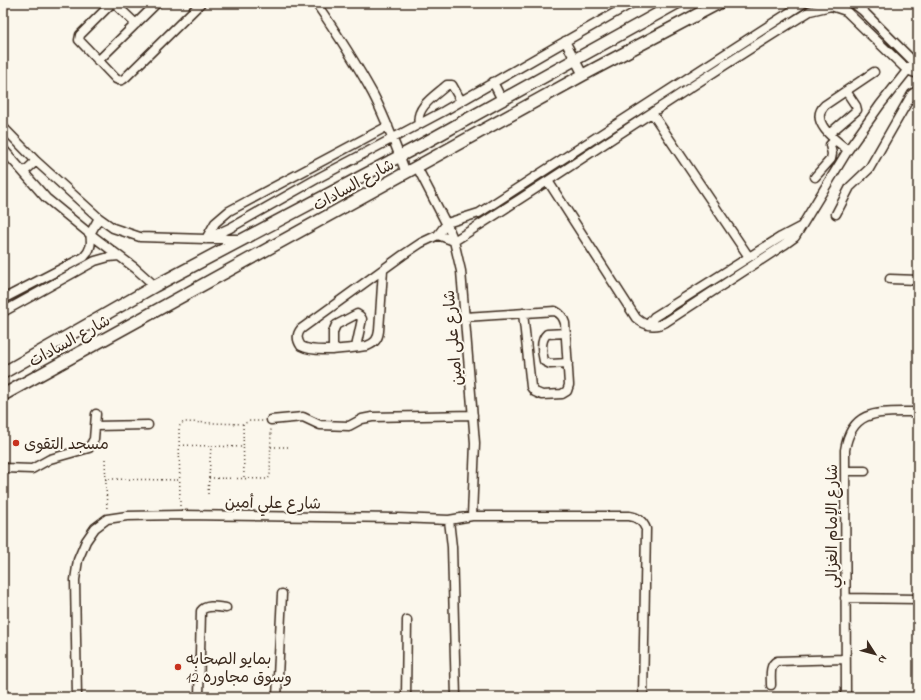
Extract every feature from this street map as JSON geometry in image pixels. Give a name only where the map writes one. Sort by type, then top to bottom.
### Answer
[{"type":"main road","name":"شارع السادات","points":[[3,395],[583,75],[719,3]]},
{"type":"main road","name":"شارع السادات","points":[[3,373],[155,286],[246,239],[427,141],[574,60],[671,4]]},
{"type":"main road","points":[[427,141],[435,157]]},
{"type":"street","points":[[136,24],[113,3],[79,38],[80,43],[116,79],[123,80],[201,3]]},
{"type":"street","points":[[98,61],[157,3]]},
{"type":"street","points":[[316,3],[373,94],[388,126],[406,173]]},
{"type":"street","points":[[206,239],[230,228],[461,101],[565,40],[632,3]]},
{"type":"street","points":[[383,270],[378,336],[376,341],[372,344],[333,350],[305,348],[301,346],[297,340],[298,332],[301,329],[403,255],[421,243],[438,235],[447,223],[479,213],[804,3]]},
{"type":"street","points":[[853,3],[863,11],[914,62],[917,73]]},
{"type":"street","points":[[438,235],[454,241],[810,11],[831,6],[846,11],[907,70],[917,73]]},
{"type":"street","points":[[565,40],[583,75]]},
{"type":"street","points":[[548,181],[634,315],[638,320],[648,325],[659,325],[666,322],[795,237],[848,150],[914,62]]},
{"type":"street","points":[[848,150],[832,137],[821,124],[819,119],[820,113],[825,105],[874,72]]},
{"type":"street","points":[[695,73],[700,81]]},
{"type":"street","points":[[493,82],[502,100]]},
{"type":"street","points":[[419,124],[418,117],[420,110],[447,85],[452,86],[461,101]]},
{"type":"street","points":[[836,214],[850,187],[869,169],[912,94],[918,90]]},
{"type":"street","points":[[815,177],[831,159],[832,154],[830,145],[832,137],[856,110],[856,106],[846,91]]},
{"type":"street","points":[[652,113],[749,257]]},
{"type":"street","points":[[206,239],[215,223],[230,212],[388,126]]},
{"type":"street","points":[[3,127],[36,161],[99,218],[113,228],[140,237],[246,239]]},
{"type":"street","points":[[585,145],[590,153]]},
{"type":"street","points":[[3,149],[46,198],[90,234],[136,268],[155,286]]},
{"type":"street","points":[[24,172],[36,161]]},
{"type":"street","name":"شارع على امين","points":[[417,167],[447,223],[454,241],[461,272],[475,450],[472,516]]},
{"type":"street","points":[[3,299],[84,257],[91,246],[90,234],[99,218]]},
{"type":"street","points":[[648,325],[658,315],[781,237],[801,227]]},
{"type":"street","points":[[3,312],[95,261],[119,256]]},
{"type":"street","points":[[890,279],[918,280]]},
{"type":"street","points":[[465,317],[523,313],[555,311],[559,313],[564,319],[566,333],[569,385],[565,393],[542,396],[535,392],[531,386],[523,313]]},
{"type":"street","points":[[333,350],[333,332],[336,325],[356,314],[362,319],[356,347]]},
{"type":"street","points":[[566,333],[547,334],[544,336],[542,340],[543,358],[546,364],[568,363]]},
{"type":"street","name":"شارع الإمام الغزالي","points":[[846,697],[845,450],[847,438],[853,427],[862,418],[873,413],[918,412]]},
{"type":"street","points":[[3,468],[32,469],[50,458],[75,451],[85,450],[93,443],[96,414]]},
{"type":"street","points":[[271,420],[299,416],[308,418],[315,424],[320,425],[349,426],[362,419],[372,417],[472,415]]},
{"type":"street","points":[[95,426],[148,425]]},
{"type":"street","points":[[845,471],[865,471]]},
{"type":"street","name":"شارع علي أمين","points":[[107,519],[127,516],[180,515],[449,520],[472,516],[629,516],[638,518],[642,521],[646,529],[643,697]]},
{"type":"street","points":[[77,697],[75,580],[78,560],[86,541],[95,528],[107,519]]},
{"type":"street","points":[[449,520],[452,547],[456,697]]},
{"type":"street","points":[[277,697],[282,594]]},
{"type":"street","points":[[845,598],[918,599]]},
{"type":"street","points":[[199,697],[201,611],[206,607],[226,608]]},
{"type":"street","points":[[406,697],[407,620]]},
{"type":"street","points":[[771,685],[772,667],[774,662],[845,659]]},
{"type":"path","points":[[180,515],[179,427],[181,424],[184,422],[243,424],[250,421],[271,420],[270,476],[268,478],[209,478]]},
{"type":"path","points":[[243,424],[244,478]]},
{"type":"path","points":[[180,445],[244,447]]},
{"type":"path","points":[[208,494],[211,446]]},
{"type":"path","points":[[270,447],[291,447]]},
{"type":"path","points":[[105,459],[107,519]]},
{"type":"path","points":[[105,479],[180,480]]},
{"type":"place","name":"مسجد التقوى","points":[[16,443]]},
{"type":"place","name":"بمايو الصحابه وسوق مجاوره 12","points":[[178,667]]}]
